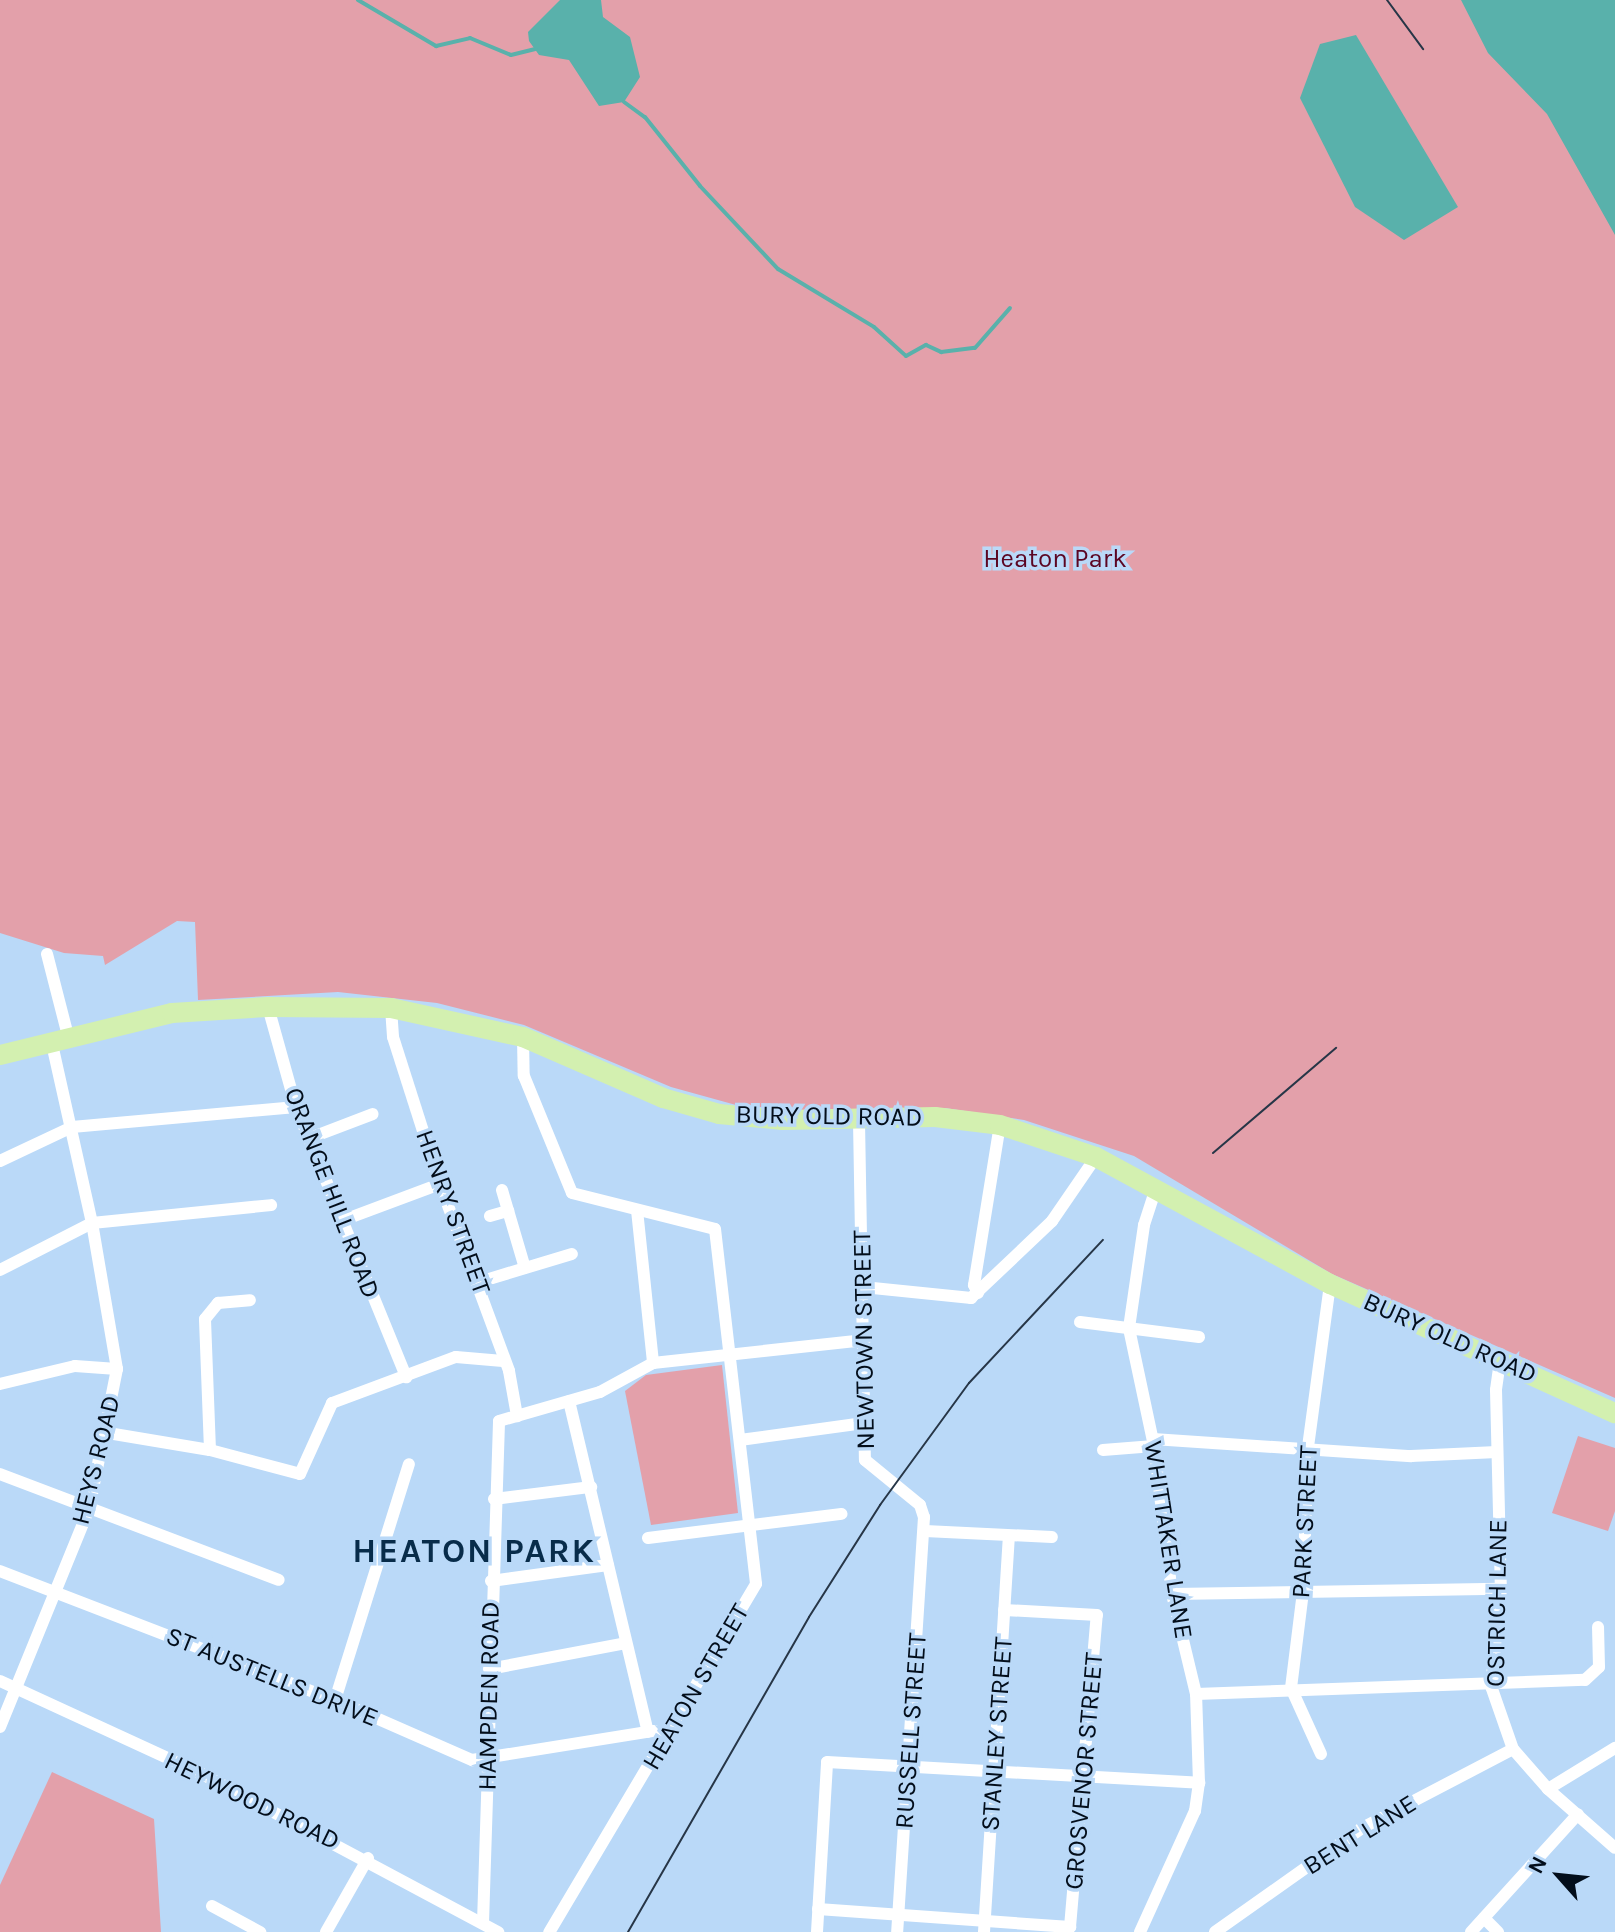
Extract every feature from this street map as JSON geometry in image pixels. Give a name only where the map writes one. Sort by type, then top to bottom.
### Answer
[{"type":"main road","name":"BURY OLD ROAD","points":[[0,1055],[147,1016],[268,1007],[391,1008],[523,1037],[663,1098],[719,1114],[859,1121],[935,1117],[1000,1125],[1096,1157],[1330,1284],[1615,1413]]},
{"type":"street","name":"HEYS ROAD","points":[[0,1727],[89,1509],[108,1433],[117,1369],[72,1127],[47,954]]},
{"type":"street","name":"ORANGE HILL ROAD","points":[[268,1007],[296,1107],[406,1377]]},
{"type":"street","name":"HENRY STREET","points":[[391,1008],[393,1037],[440,1184],[479,1282],[513,1385],[517,1416]]},
{"type":"street","points":[[523,1037],[524,1076],[572,1193],[637,1210],[653,1363]]},
{"type":"street","points":[[0,1161],[72,1127],[296,1107]]},
{"type":"street","points":[[310,1138],[373,1114]]},
{"type":"street","name":"NEWTOWN STREET","points":[[859,1121],[865,1460],[920,1505],[925,1531]]},
{"type":"street","points":[[978,1293],[974,1285],[1000,1125]]},
{"type":"street","points":[[863,1287],[962,1301],[978,1293],[1052,1221],[1096,1157]]},
{"type":"street","points":[[341,1221],[440,1184]]},
{"type":"street","name":"WHITTAKER LANE","points":[[1140,1932],[1195,1811],[1199,1783],[1196,1694],[1172,1594],[1154,1442],[1129,1328],[1144,1225],[1156,1187]]},
{"type":"street","points":[[502,1190],[525,1268]]},
{"type":"street","points":[[0,1270],[92,1223],[271,1205]]},
{"type":"street","name":"HEATON STREET","points":[[549,1932],[756,1584],[715,1229],[637,1210]]},
{"type":"street","points":[[490,1216],[508,1211]]},
{"type":"street","points":[[479,1282],[572,1254]]},
{"type":"street","name":"PARK STREET","points":[[1291,1688],[1303,1591],[1308,1447],[1330,1284]]},
{"type":"street","points":[[210,1450],[205,1319],[218,1303],[250,1300]]},
{"type":"street","points":[[1080,1322],[1199,1337]]},
{"type":"street","points":[[517,1416],[619,1383],[653,1363],[865,1340]]},
{"type":"street","points":[[108,1433],[210,1450],[300,1474],[332,1403],[456,1357],[503,1361]]},
{"type":"street","name":"OSTRICH LANE","points":[[1500,1361],[1497,1452],[1501,1589],[1491,1686],[1513,1749],[1548,1789],[1615,1848]]},
{"type":"street","points":[[0,1384],[75,1366],[117,1369]]},
{"type":"street","points":[[569,1401],[648,1732]]},
{"type":"street","name":"HAMPDEN ROAD","points":[[483,1923],[491,1581],[499,1421],[517,1416]]},
{"type":"street","points":[[740,1440],[864,1423]]},
{"type":"street","points":[[1103,1450],[1154,1442],[1308,1447],[1411,1456],[1497,1452]]},
{"type":"street","points":[[335,1700],[409,1464]]},
{"type":"street","points":[[0,1474],[279,1580]]},
{"type":"street","points":[[494,1499],[591,1487]]},
{"type":"street","points":[[648,1538],[842,1514]]},
{"type":"street","points":[[925,1531],[1052,1537]]},
{"type":"street","name":"RUSSELL STREET","points":[[897,1932],[925,1531]]},
{"type":"street","name":"STANLEY STREET","points":[[984,1926],[1009,1536]]},
{"type":"street","points":[[491,1581],[608,1565]]},
{"type":"street","name":"ST AUSTELLS DRIVE","points":[[0,1571],[335,1700],[472,1760],[488,1760]]},
{"type":"street","points":[[1172,1594],[1501,1589]]},
{"type":"street","name":"GROSVENOR STREET","points":[[984,1926],[1070,1927],[1097,1615],[1004,1610]]},
{"type":"street","points":[[1196,1694],[1291,1688],[1491,1686],[1585,1680],[1599,1667],[1598,1627]]},
{"type":"street","points":[[489,1669],[626,1643]]},
{"type":"street","name":"HEYWOOD ROAD","points":[[0,1681],[368,1858],[498,1932]]},
{"type":"street","points":[[1291,1688],[1321,1754]]},
{"type":"street","points":[[488,1760],[648,1732],[668,1736]]},
{"type":"street","points":[[1548,1789],[1615,1748]]},
{"type":"street","name":"BENT LANE","points":[[1215,1932],[1362,1828],[1513,1749]]},
{"type":"street","points":[[817,1932],[827,1762],[1199,1783]]},
{"type":"street","points":[[1471,1932],[1578,1814]]},
{"type":"street","points":[[326,1932],[368,1858]]},
{"type":"street","points":[[212,1906],[260,1932]]},
{"type":"street","points":[[818,1909],[984,1926]]},
{"type":"street","points":[[1484,1918],[1498,1932]]},
{"type":"green space","name":"Heaton Park","points":[[0,0],[1615,0],[1615,1398],[1332,1274],[1134,1156],[1024,1120],[945,1108],[800,1110],[736,1105],[671,1087],[524,1025],[437,1003],[338,992],[198,1000],[195,922],[177,921],[105,965],[103,956],[64,953],[0,933]]},
{"type":"green space","points":[[722,1365],[738,1513],[651,1525],[625,1391],[646,1375]]},
{"type":"green space","points":[[1578,1436],[1615,1448],[1615,1511],[1608,1531],[1552,1513]]},
{"type":"green space","points":[[52,1772],[154,1819],[161,1932],[0,1932],[0,1885]]},
{"type":"shaded area","points":[[560,0],[601,0],[603,17],[630,37],[640,77],[624,102],[599,106],[569,60],[539,55],[529,41],[528,32]]},
{"type":"shaded area","points":[[1461,0],[1615,0],[1615,235],[1547,114],[1488,53]]},
{"type":"shaded area","points":[[1356,35],[1458,207],[1404,240],[1355,207],[1300,98],[1320,44]]},
{"type":"waterway","points":[[358,0],[436,46],[470,38],[511,55],[535,49]]},
{"type":"waterway","points":[[624,102],[645,117],[700,186],[778,269],[874,327],[906,356],[926,345],[941,352],[975,348],[1010,308]]},
{"type":"tram line","points":[[1387,0],[1423,49]]},
{"type":"tram line","points":[[1213,1153],[1336,1048]]},
{"type":"tram line","points":[[628,1932],[809,1617],[880,1505],[969,1383],[1103,1240]]},
{"type":"district","name":"HEATON PARK","points":[[474,1552]]}]
